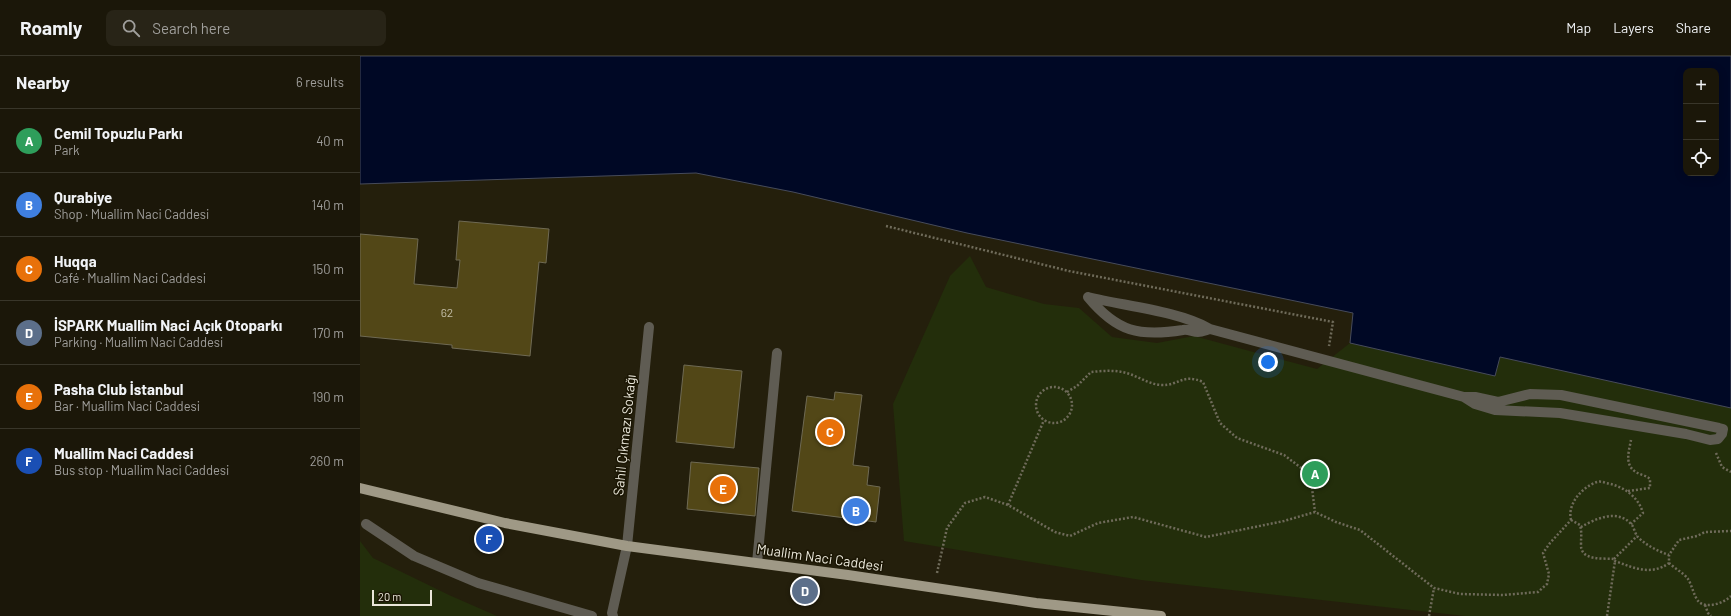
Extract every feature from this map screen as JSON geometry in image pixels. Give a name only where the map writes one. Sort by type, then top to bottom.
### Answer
[{"type":"main road","name":"Muallim Naci Caddesi","points":[[360,488],[505,523],[627,546],[934,587],[1036,603],[1161,616]]},
{"type":"lane","points":[[1210,329],[1199,332],[1185,330],[1157,334],[1135,332],[1117,323],[1098,309],[1088,297],[1200,323],[1210,329],[1464,397],[1475,397],[1498,402],[1530,394],[1561,395],[1723,429],[1722,434],[1718,439],[1714,440],[1633,425],[1560,414],[1494,410],[1475,404],[1464,397]]},
{"type":"lane","name":"Sahil Çıkmazı Sokağı","points":[[613,616],[612,613],[627,546],[649,327]]},
{"type":"lane","points":[[757,563],[777,354]]},
{"type":"lane","points":[[366,524],[414,556],[478,583],[592,616]]},
{"type":"path","points":[[886,226],[1069,271],[1333,322],[1327,360]]},
{"type":"path","points":[[1067,392],[1077,386],[1091,372],[1104,370],[1123,372],[1161,385],[1193,377],[1203,382],[1220,423],[1236,438],[1284,455],[1304,470],[1312,488],[1315,512]]},
{"type":"path","points":[[1056,387],[1067,392],[1070,397],[1072,409],[1066,419],[1055,423],[1044,420],[1037,410],[1038,398],[1041,394],[1045,390],[1056,387]]},
{"type":"path","points":[[1008,505],[1044,420]]},
{"type":"path","points":[[1627,491],[1646,489],[1650,488],[1651,485],[1650,479],[1637,473],[1629,465],[1633,425]]},
{"type":"path","points":[[1714,440],[1718,460],[1722,467],[1731,472]]},
{"type":"path","points":[[1631,524],[1643,513],[1642,507],[1627,491],[1615,485],[1598,482],[1588,487],[1578,495],[1569,514],[1570,520],[1580,527],[1583,533],[1581,545],[1584,554],[1588,557],[1614,560],[1639,570],[1661,568],[1669,563]]},
{"type":"path","points":[[934,587],[947,528],[965,503],[985,497],[1008,505],[1055,532],[1070,536],[1098,523],[1133,517],[1206,536],[1284,521],[1315,512],[1336,522],[1360,530],[1434,588],[1460,594],[1503,596],[1538,592],[1547,584],[1549,574],[1543,553],[1570,520]]},
{"type":"path","points":[[1580,527],[1601,517],[1609,516],[1624,519],[1631,524],[1637,536],[1655,550],[1669,555]]},
{"type":"path","points":[[1712,616],[1708,613],[1705,605],[1698,601],[1687,577],[1675,570],[1669,563],[1669,555],[1679,540],[1697,536],[1705,532],[1731,531]]},
{"type":"path","points":[[1607,616],[1614,560],[1637,536]]},
{"type":"path","points":[[1429,616],[1434,588]]},
{"type":"path","points":[[1705,605],[1722,602],[1731,596]]},
{"type":"green space","points":[[970,256],[986,287],[1044,304],[1079,308],[1112,337],[1157,343],[1194,336],[1317,369],[1350,343],[1495,376],[1500,357],[1731,408],[1731,616],[1465,616],[1141,580],[904,541],[893,404],[950,276]]},
{"type":"green space","points":[[360,541],[373,558],[449,595],[497,616],[360,616]]},
{"type":"water","points":[[360,56],[1731,56],[1731,408],[1500,357],[1495,376],[1350,343],[1353,313],[967,233],[793,192],[696,173],[360,184]]},
{"type":"building","points":[[459,221],[549,229],[546,263],[539,262],[530,356],[452,348],[452,345],[360,336],[360,234],[418,239],[414,284],[457,288],[460,260],[456,260]]},
{"type":"building","points":[[684,365],[742,371],[734,448],[676,442]]},
{"type":"building","points":[[835,392],[862,395],[853,465],[869,467],[867,485],[880,487],[876,522],[792,511],[807,396],[834,400]]},
{"type":"building","points":[[691,462],[759,468],[755,516],[687,509]]},
{"type":"place","name":"Huqqa","points":[[830,432]]},
{"type":"place","name":"Cemil Topuzlu Parkı","points":[[1315,474]]},
{"type":"place","name":"Pasha Club İstanbul","points":[[723,489]]},
{"type":"place","name":"Qurabiye","points":[[856,511]]},
{"type":"place","name":"Muallim Naci Caddesi","points":[[489,539]]},
{"type":"place","name":"İSPARK Muallim Naci Açık Otoparkı","points":[[805,591]]}]
